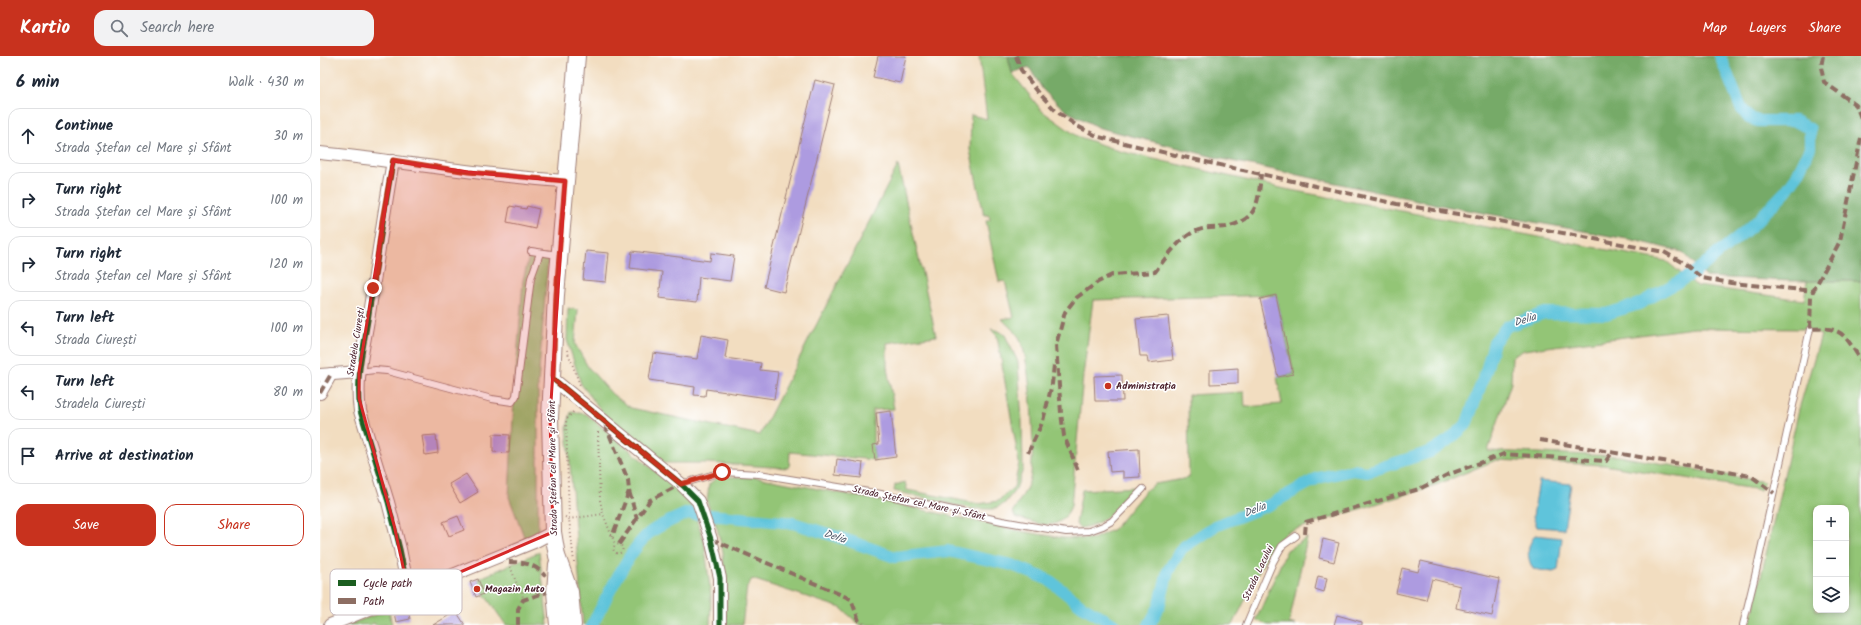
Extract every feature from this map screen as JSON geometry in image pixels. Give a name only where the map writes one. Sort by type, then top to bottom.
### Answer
[{"type":"main road","name":"Strada Ștefan cel Mare și Sfânt","points":[[573,625],[562,592],[553,532],[550,418],[556,295],[577,56]]},
{"type":"main road","name":"Strada Ștefan cel Mare și Sfânt","points":[[558,625],[562,592]]},
{"type":"street","points":[[320,153],[393,160],[468,172],[565,181]]},
{"type":"street","name":"Stradela Ciurești","points":[[393,160],[382,221],[365,342],[359,372],[360,411],[388,502],[404,569]]},
{"type":"street","points":[[320,393],[325,374],[359,372]]},
{"type":"street","name":"Strada Ștefan cel Mare și Sfânt","points":[[553,379],[681,484],[698,501],[711,539],[720,578],[720,625]]},
{"type":"street","points":[[462,572],[534,542],[553,532]]},
{"type":"street","points":[[327,625],[353,615]]},
{"type":"lane","points":[[531,251],[560,255]]},
{"type":"lane","points":[[359,372],[374,370],[387,371],[509,402],[515,399],[531,278],[540,252]]},
{"type":"lane","points":[[1743,625],[1810,329]]},
{"type":"lane","name":"Strada Ștefan cel Mare și Sfânt","points":[[681,484],[722,472],[759,474],[881,494],[1002,521],[1066,532],[1089,531],[1103,526],[1112,520],[1143,489]]},
{"type":"lane","name":"Strada Lacului","points":[[1248,624],[1275,558],[1282,546],[1296,536]]},
{"type":"path","points":[[566,347],[580,385],[575,410],[566,420],[570,519],[574,564]]},
{"type":"path","points":[[597,416],[600,445],[600,500],[603,514],[615,544],[613,548],[614,552],[619,553],[622,551],[621,546],[615,544]]},
{"type":"path","points":[[570,519],[603,514]]},
{"type":"path","points":[[509,562],[518,587],[522,591],[523,600]]},
{"type":"highlighted area","points":[[393,161],[468,172],[565,181],[550,418],[553,532],[409,594],[394,525],[359,398],[359,372]]},
{"type":"green space","points":[[979,56],[1008,56],[1012,73],[1042,111],[1077,136],[1119,151],[1285,189],[1666,261],[1697,286],[1804,300],[1807,281],[1861,281],[1861,625],[1750,625],[1799,409],[1821,335],[1803,329],[1694,328],[1524,350],[1512,357],[1511,383],[1488,451],[1619,456],[1765,482],[1760,490],[1604,465],[1496,460],[1436,485],[1287,532],[1270,549],[1233,625],[860,625],[841,608],[752,579],[747,587],[742,625],[725,625],[726,594],[723,552],[717,528],[707,502],[709,484],[718,477],[756,477],[896,504],[1025,532],[1064,538],[1093,539],[1114,529],[1146,490],[1155,484],[1189,478],[1188,395],[1244,392],[1245,407],[1282,404],[1277,377],[1294,374],[1276,295],[1093,300],[1083,376],[1071,506],[1061,521],[1054,524],[1040,524],[1015,517],[1013,511],[1025,491],[1030,479],[1032,467],[1031,406],[1027,365],[1019,337],[1002,319],[1014,317],[1005,281],[999,282],[986,221],[990,220],[989,215],[984,215],[970,150],[971,115],[987,119]]},
{"type":"green space","points":[[1008,56],[1861,56],[1861,281],[1791,281],[1706,277],[1682,252],[1638,241],[1445,206],[1222,159],[1100,128],[1066,111],[1043,90],[1029,67],[1012,73]]},
{"type":"green space","points":[[898,165],[936,336],[887,343],[887,367],[894,409],[873,410],[873,445],[875,460],[790,452],[789,468],[708,463],[664,463],[604,414],[581,384],[567,340],[568,308],[578,310],[575,344],[588,367],[612,394],[631,408],[760,435]]},
{"type":"green space","points":[[529,256],[548,259],[538,384],[538,530],[525,539],[509,497],[514,399],[523,280]]},
{"type":"green space","points":[[991,329],[999,331],[1005,335],[1018,362],[1022,421],[1023,469],[1016,489],[1004,504],[993,509],[973,509],[894,491],[895,485],[905,482],[907,490],[979,504],[998,501],[1014,487],[1019,463],[997,336]]},
{"type":"green space","points":[[571,412],[586,414],[689,499],[704,540],[711,596],[710,625],[583,625],[567,427]]},
{"type":"green space","points":[[1137,487],[1111,514],[1104,519],[1079,528],[1076,524],[1082,490]]},
{"type":"green space","points":[[1307,538],[1289,623],[1296,625],[1268,625],[1256,620],[1287,550]]},
{"type":"green space","points":[[539,552],[548,625],[506,625],[484,594],[478,579]]},
{"type":"green space","points":[[375,615],[390,615],[392,625],[375,625],[374,623],[370,625],[347,625]]},
{"type":"water","points":[[1539,481],[1571,484],[1564,529],[1537,527],[1533,516]]},
{"type":"water","points":[[1535,535],[1562,538],[1558,570],[1553,572],[1533,569],[1529,560],[1528,551],[1530,543]]},
{"type":"building","points":[[878,56],[906,56],[900,83],[873,77]]},
{"type":"building","points":[[815,80],[835,85],[784,292],[764,287]]},
{"type":"building","points":[[510,206],[526,209],[527,206],[539,209],[535,228],[507,222]]},
{"type":"building","points":[[586,251],[609,253],[606,282],[583,280]]},
{"type":"building","points":[[632,251],[710,261],[711,253],[734,256],[730,281],[699,277],[697,302],[659,298],[662,272],[630,268]]},
{"type":"building","points":[[1276,295],[1293,374],[1278,377],[1260,299]]},
{"type":"building","points":[[1168,316],[1173,360],[1148,363],[1147,356],[1140,356],[1136,319]]},
{"type":"building","points":[[701,335],[728,340],[725,358],[761,363],[760,370],[778,372],[774,399],[706,389],[705,396],[694,395],[695,387],[649,380],[653,353],[697,359]]},
{"type":"building","points":[[1238,368],[1238,383],[1210,384],[1210,370]]},
{"type":"building","name":"Administrația","points":[[1122,375],[1123,401],[1095,401],[1094,376]]},
{"type":"building","points":[[891,411],[896,457],[875,460],[873,445],[879,444],[876,413]]},
{"type":"building","points":[[493,434],[510,435],[509,453],[493,452]]},
{"type":"building","points":[[436,435],[438,453],[425,455],[422,436]]},
{"type":"building","points":[[1139,449],[1140,477],[1123,478],[1123,471],[1110,472],[1108,451]]},
{"type":"building","points":[[837,459],[863,463],[861,478],[835,475]]},
{"type":"building","points":[[466,474],[478,492],[460,503],[449,484]]},
{"type":"building","points":[[458,516],[464,530],[449,536],[443,522]]},
{"type":"building","points":[[1323,539],[1339,543],[1334,562],[1319,558]]},
{"type":"building","points":[[1421,561],[1499,579],[1492,616],[1456,608],[1460,586],[1432,579],[1426,600],[1396,593],[1402,568],[1418,572]]},
{"type":"building","points":[[1318,576],[1327,578],[1324,592],[1315,589]]},
{"type":"building","points":[[478,579],[484,594],[476,597],[470,582]]},
{"type":"building","points":[[394,615],[409,615],[410,619],[396,622]]},
{"type":"building","points":[[449,615],[459,615],[465,625],[433,625]]},
{"type":"building","points":[[1337,615],[1362,622],[1362,625],[1334,625]]},
{"type":"waterway","name":"Delia","points":[[1149,625],[1159,607],[1168,571],[1182,548],[1215,526],[1269,505],[1318,478],[1353,470],[1367,472],[1430,452],[1449,440],[1466,425],[1486,371],[1494,342],[1507,326],[1545,313],[1606,314],[1639,304],[1694,273],[1754,224],[1786,191],[1796,177],[1810,148],[1810,129],[1795,121],[1758,121],[1749,118],[1741,108],[1720,56]]},
{"type":"waterway","name":"Delia","points":[[592,625],[616,579],[638,545],[649,533],[688,513],[793,523],[895,557],[948,551],[1012,565],[1049,580],[1082,606],[1115,625]]},
{"type":"marked path","points":[[1016,56],[1021,70],[1039,93],[1056,111],[1077,126],[1099,137],[1397,204],[1488,219],[1664,252],[1685,264],[1702,278],[1731,283],[1814,291]]},
{"type":"marked path","points":[[1823,56],[1821,67],[1824,82],[1856,105],[1861,118]]},
{"type":"marked path","points":[[1861,138],[1840,241],[1811,295],[1810,329],[1830,329],[1842,334],[1861,360]]},
{"type":"marked path","points":[[1078,470],[1064,436],[1061,413],[1056,345],[1065,312],[1076,298],[1098,282],[1112,275],[1155,272],[1174,248],[1192,233],[1205,228],[1226,227],[1237,224],[1245,219],[1255,208],[1259,193],[1261,174]]},
{"type":"marked path","points":[[1028,453],[1043,421],[1052,384],[1054,365]]},
{"type":"marked path","points":[[320,393],[331,374]]},
{"type":"marked path","points":[[605,424],[628,480],[629,491],[612,537]]},
{"type":"marked path","points":[[1540,440],[1751,476],[1774,493]]},
{"type":"marked path","points":[[1305,534],[1306,522],[1419,489],[1447,475],[1504,454],[1606,461],[1613,451]]},
{"type":"marked path","points":[[619,544],[650,500],[681,484]]},
{"type":"marked path","points":[[629,491],[637,519]]},
{"type":"marked path","points":[[711,539],[851,599],[859,621],[863,625]]},
{"type":"marked path","points":[[509,562],[529,564],[538,569],[545,576]]},
{"type":"marked path","points":[[518,625],[518,609],[523,600],[547,592]]},
{"type":"cycle path","points":[[393,161],[359,375],[359,399],[360,411],[388,502],[404,569]]},
{"type":"cycle path","points":[[553,379],[681,484],[698,501],[711,539],[720,578],[720,625]]},
{"type":"place","name":"Administrația","points":[[1108,386]]},
{"type":"place","name":"Magazin Auto","points":[[477,589]]},
{"type":"route","points":[[373,288],[382,221],[393,160],[468,172],[565,181],[556,295],[553,379],[681,484],[722,472]]}]
